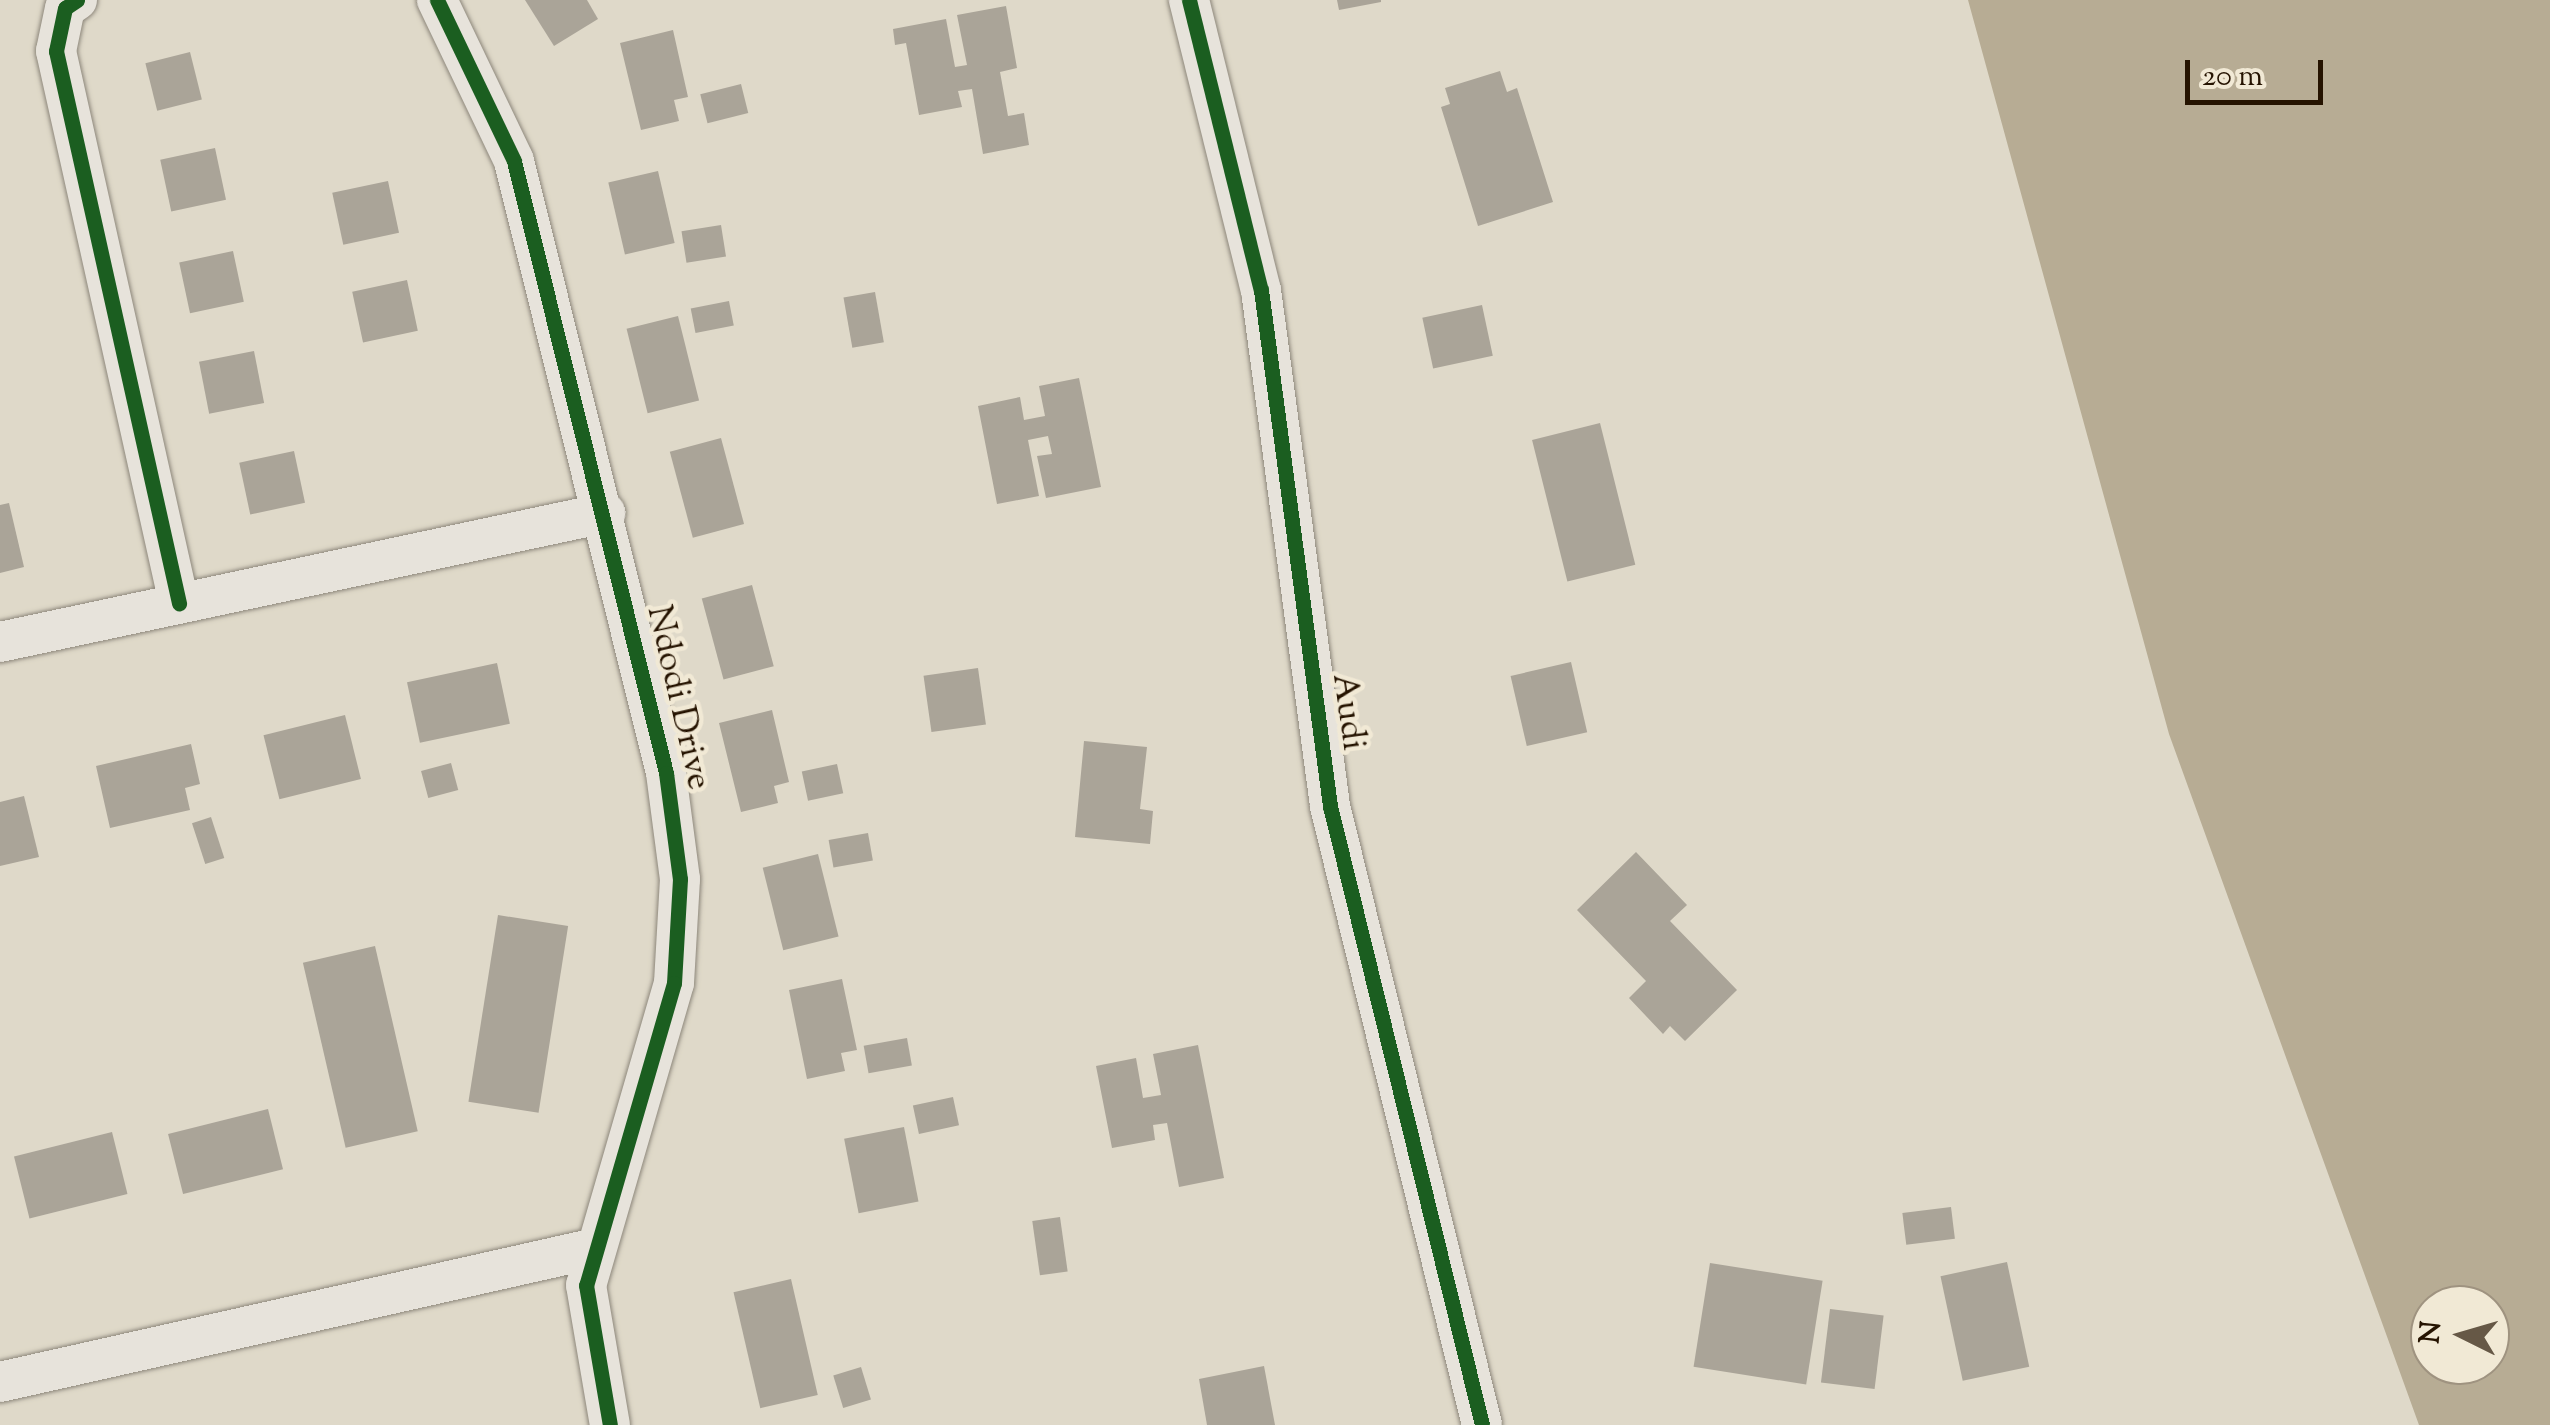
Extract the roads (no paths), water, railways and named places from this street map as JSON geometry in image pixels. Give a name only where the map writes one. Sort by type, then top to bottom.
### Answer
[{"type":"street","points":[[77,0],[61,18],[56,52],[179,603]]},
{"type":"street","name":"Ndodi Drive","points":[[437,0],[504,128],[604,513],[666,774],[680,879],[674,983],[591,1250],[590,1327],[610,1425]]},
{"type":"street","name":"Audi","points":[[1189,0],[1261,290],[1330,806],[1482,1425]]},
{"type":"street","points":[[0,642],[604,513]]},
{"type":"street","points":[[0,1382],[591,1250]]}]
